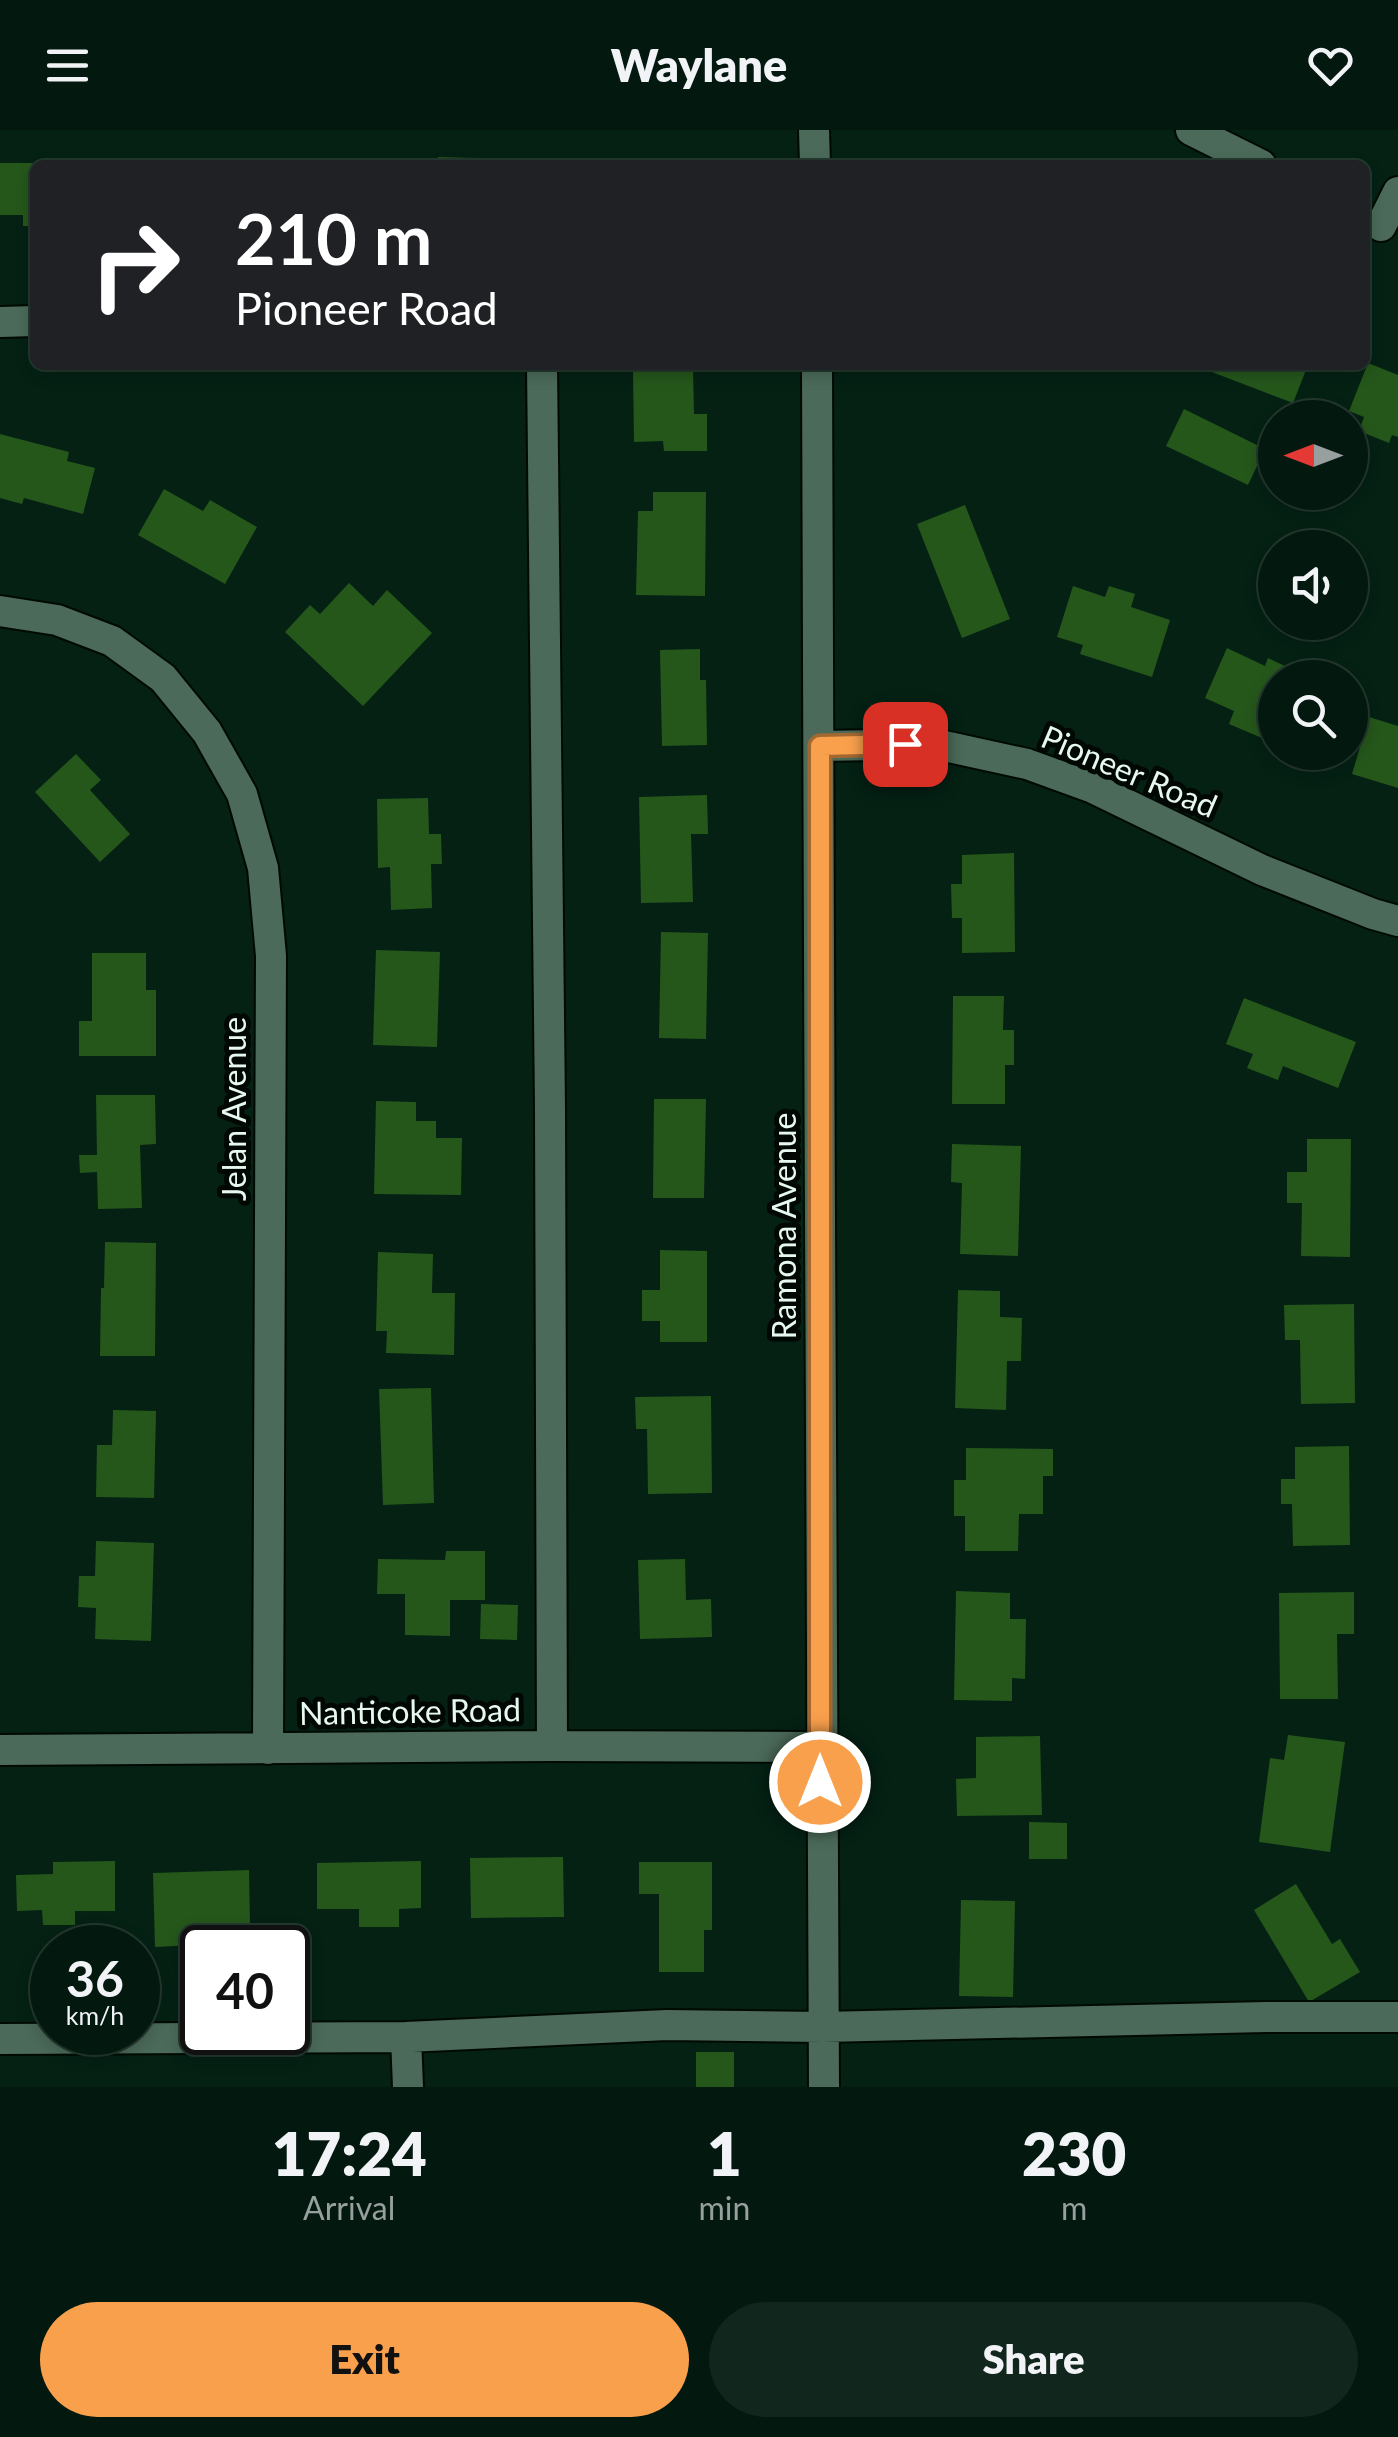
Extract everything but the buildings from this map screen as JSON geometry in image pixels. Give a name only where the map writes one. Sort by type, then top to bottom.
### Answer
[{"type":"street","points":[[814,130],[815,160]]},
{"type":"street","points":[[1191,130],[1251,160]]},
{"type":"street","points":[[1381,226],[1398,192]]},
{"type":"street","points":[[0,322],[30,321]]},
{"type":"street","points":[[542,370],[552,1746]]},
{"type":"street","name":"Ramona Avenue","points":[[817,370],[824,2087]]},
{"type":"street","name":"Jelan Avenue","points":[[0,611],[56,620],[112,641],[163,678],[208,732],[242,794],[263,868],[270,956],[268,1749]]},
{"type":"street","name":"Pioneer Road","points":[[820,746],[935,744],[1028,764],[1093,788],[1262,870],[1398,921]]},
{"type":"street","name":"Nanticoke Road","points":[[0,1750],[820,1747]]},
{"type":"street","points":[[0,2039],[406,2037],[668,2025],[823,2027],[1398,2018]]},
{"type":"street","points":[[406,2037],[408,2087]]},
{"type":"route","points":[[820,1782],[820,746],[905,744]]}]
